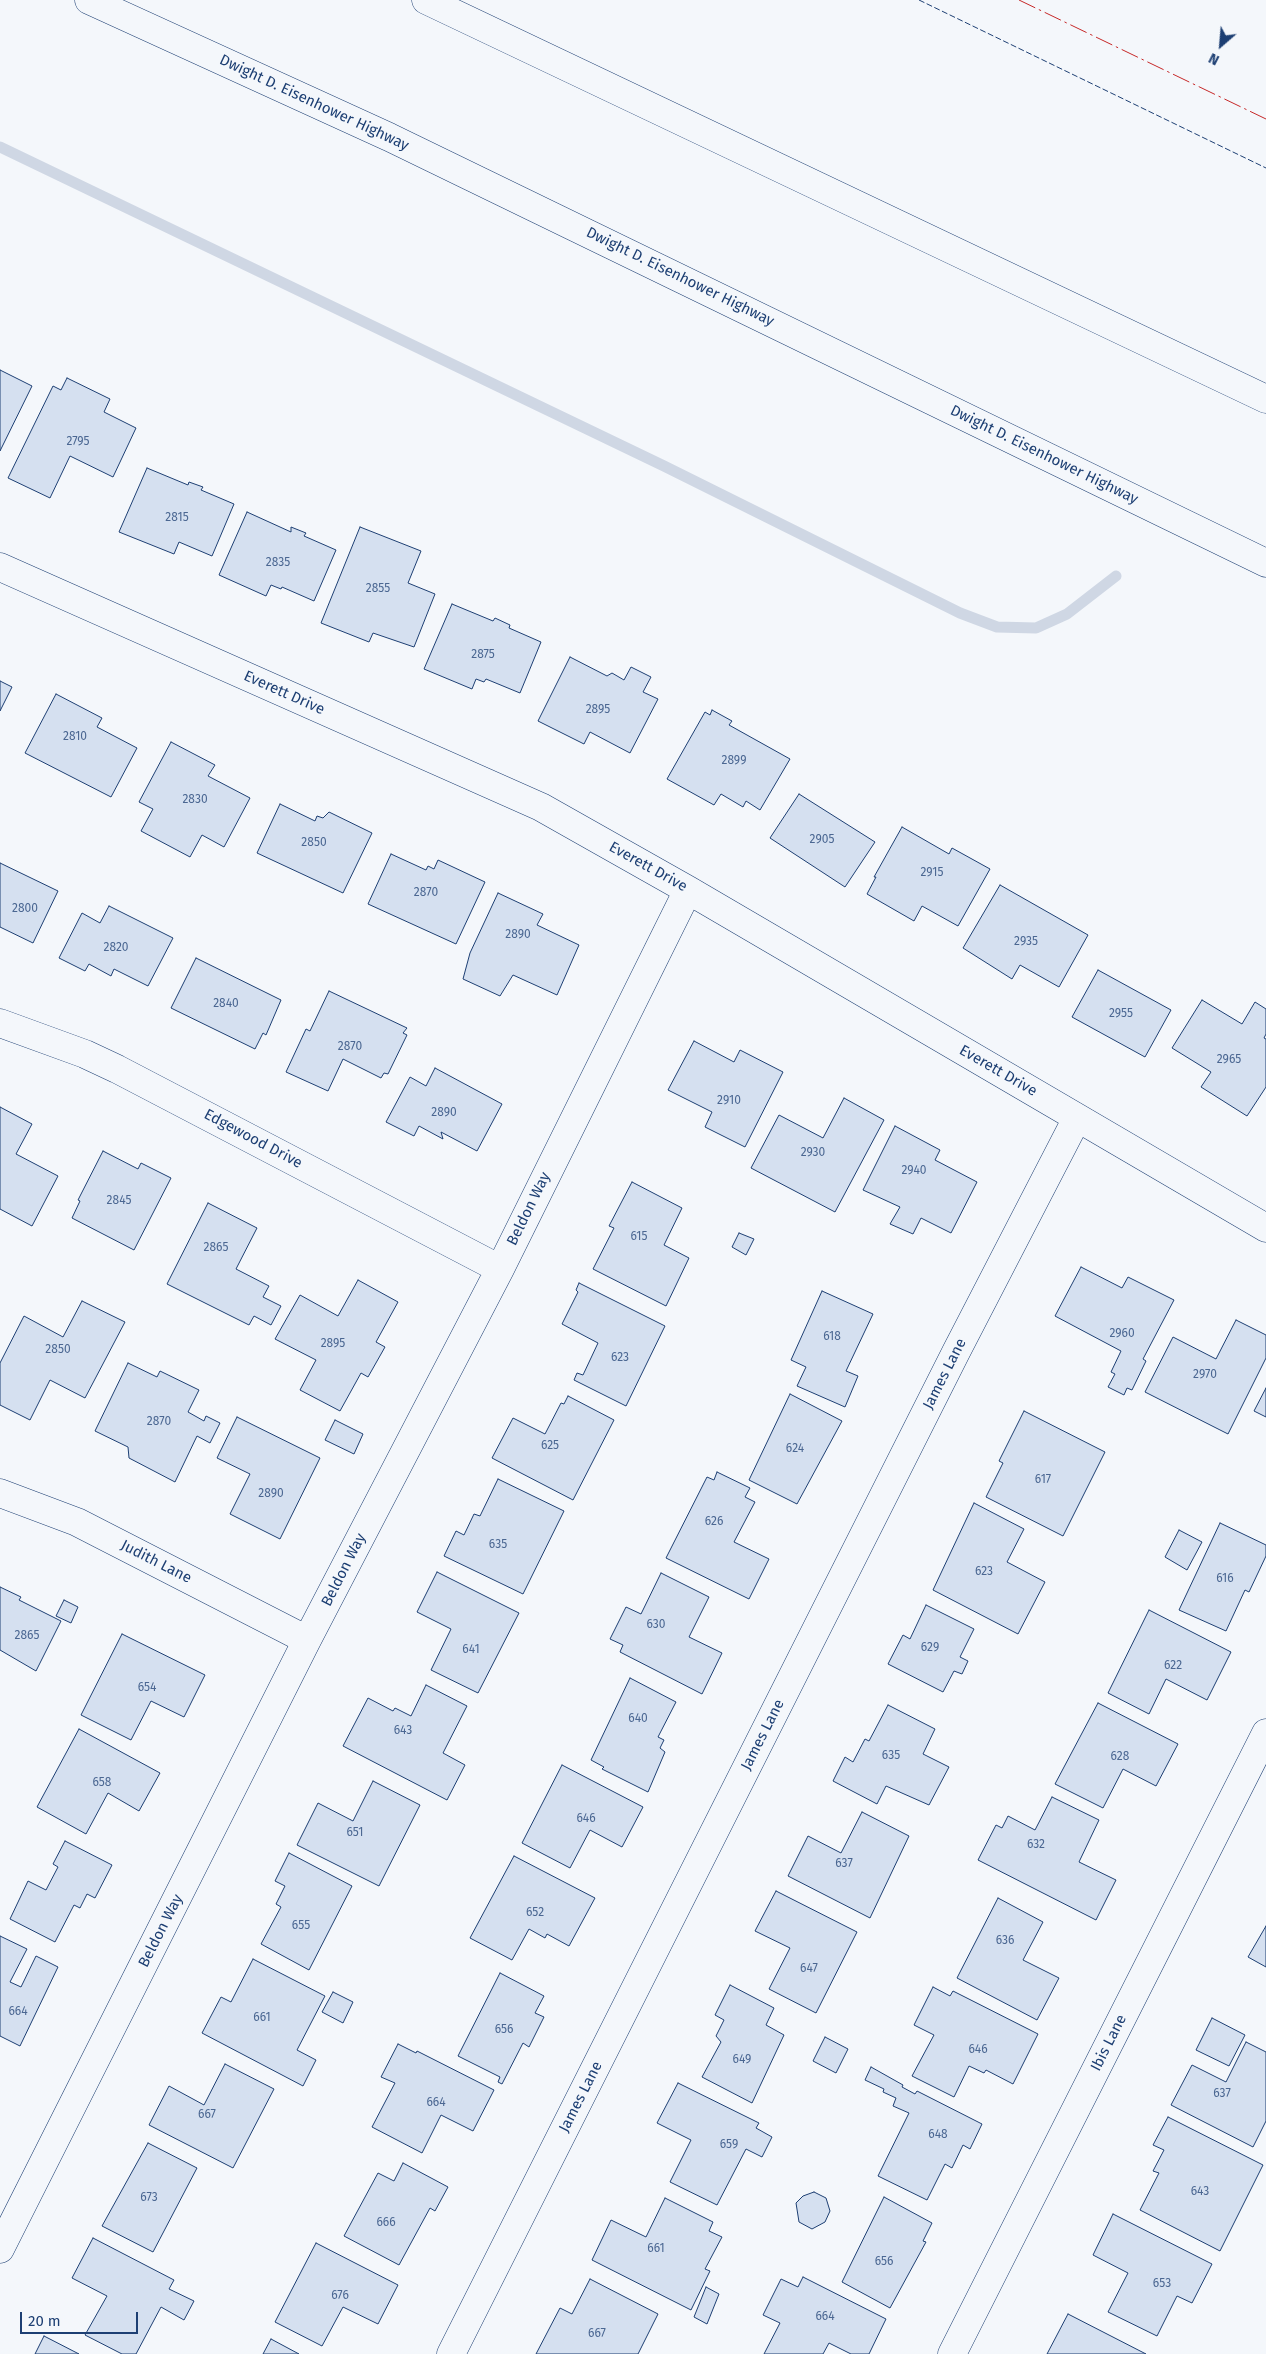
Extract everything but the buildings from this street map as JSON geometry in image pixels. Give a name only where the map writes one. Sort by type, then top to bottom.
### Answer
[{"type":"main road","name":"Dwight D. Eisenhower Highway","points":[[89,0],[389,137],[1266,563]]},
{"type":"main road","points":[[426,0],[1266,399]]},
{"type":"main road","name":"Everett Drive","points":[[0,567],[541,807],[688,890],[1266,1228]]},
{"type":"main road","name":"Beldon Way","points":[[0,2250],[307,1640],[500,1269],[688,890]]},
{"type":"main road","name":"Edgewood Drive","points":[[0,1023],[85,1054],[117,1069],[500,1269]]},
{"type":"main road","name":"James Lane","points":[[451,2354],[947,1370],[1077,1118]]},
{"type":"main road","name":"Judith Lane","points":[[0,1493],[77,1522],[307,1640]]},
{"type":"main road","name":"Ibis Lane","points":[[952,2354],[1259,1763],[1266,1733]]},
{"type":"waterway","points":[[0,147],[664,466],[960,613],[997,627],[1036,628],[1067,614],[1116,576]]},
{"type":"fence","points":[[919,0],[1266,168]]},
{"type":"power","points":[[1019,0],[1266,119]]}]
